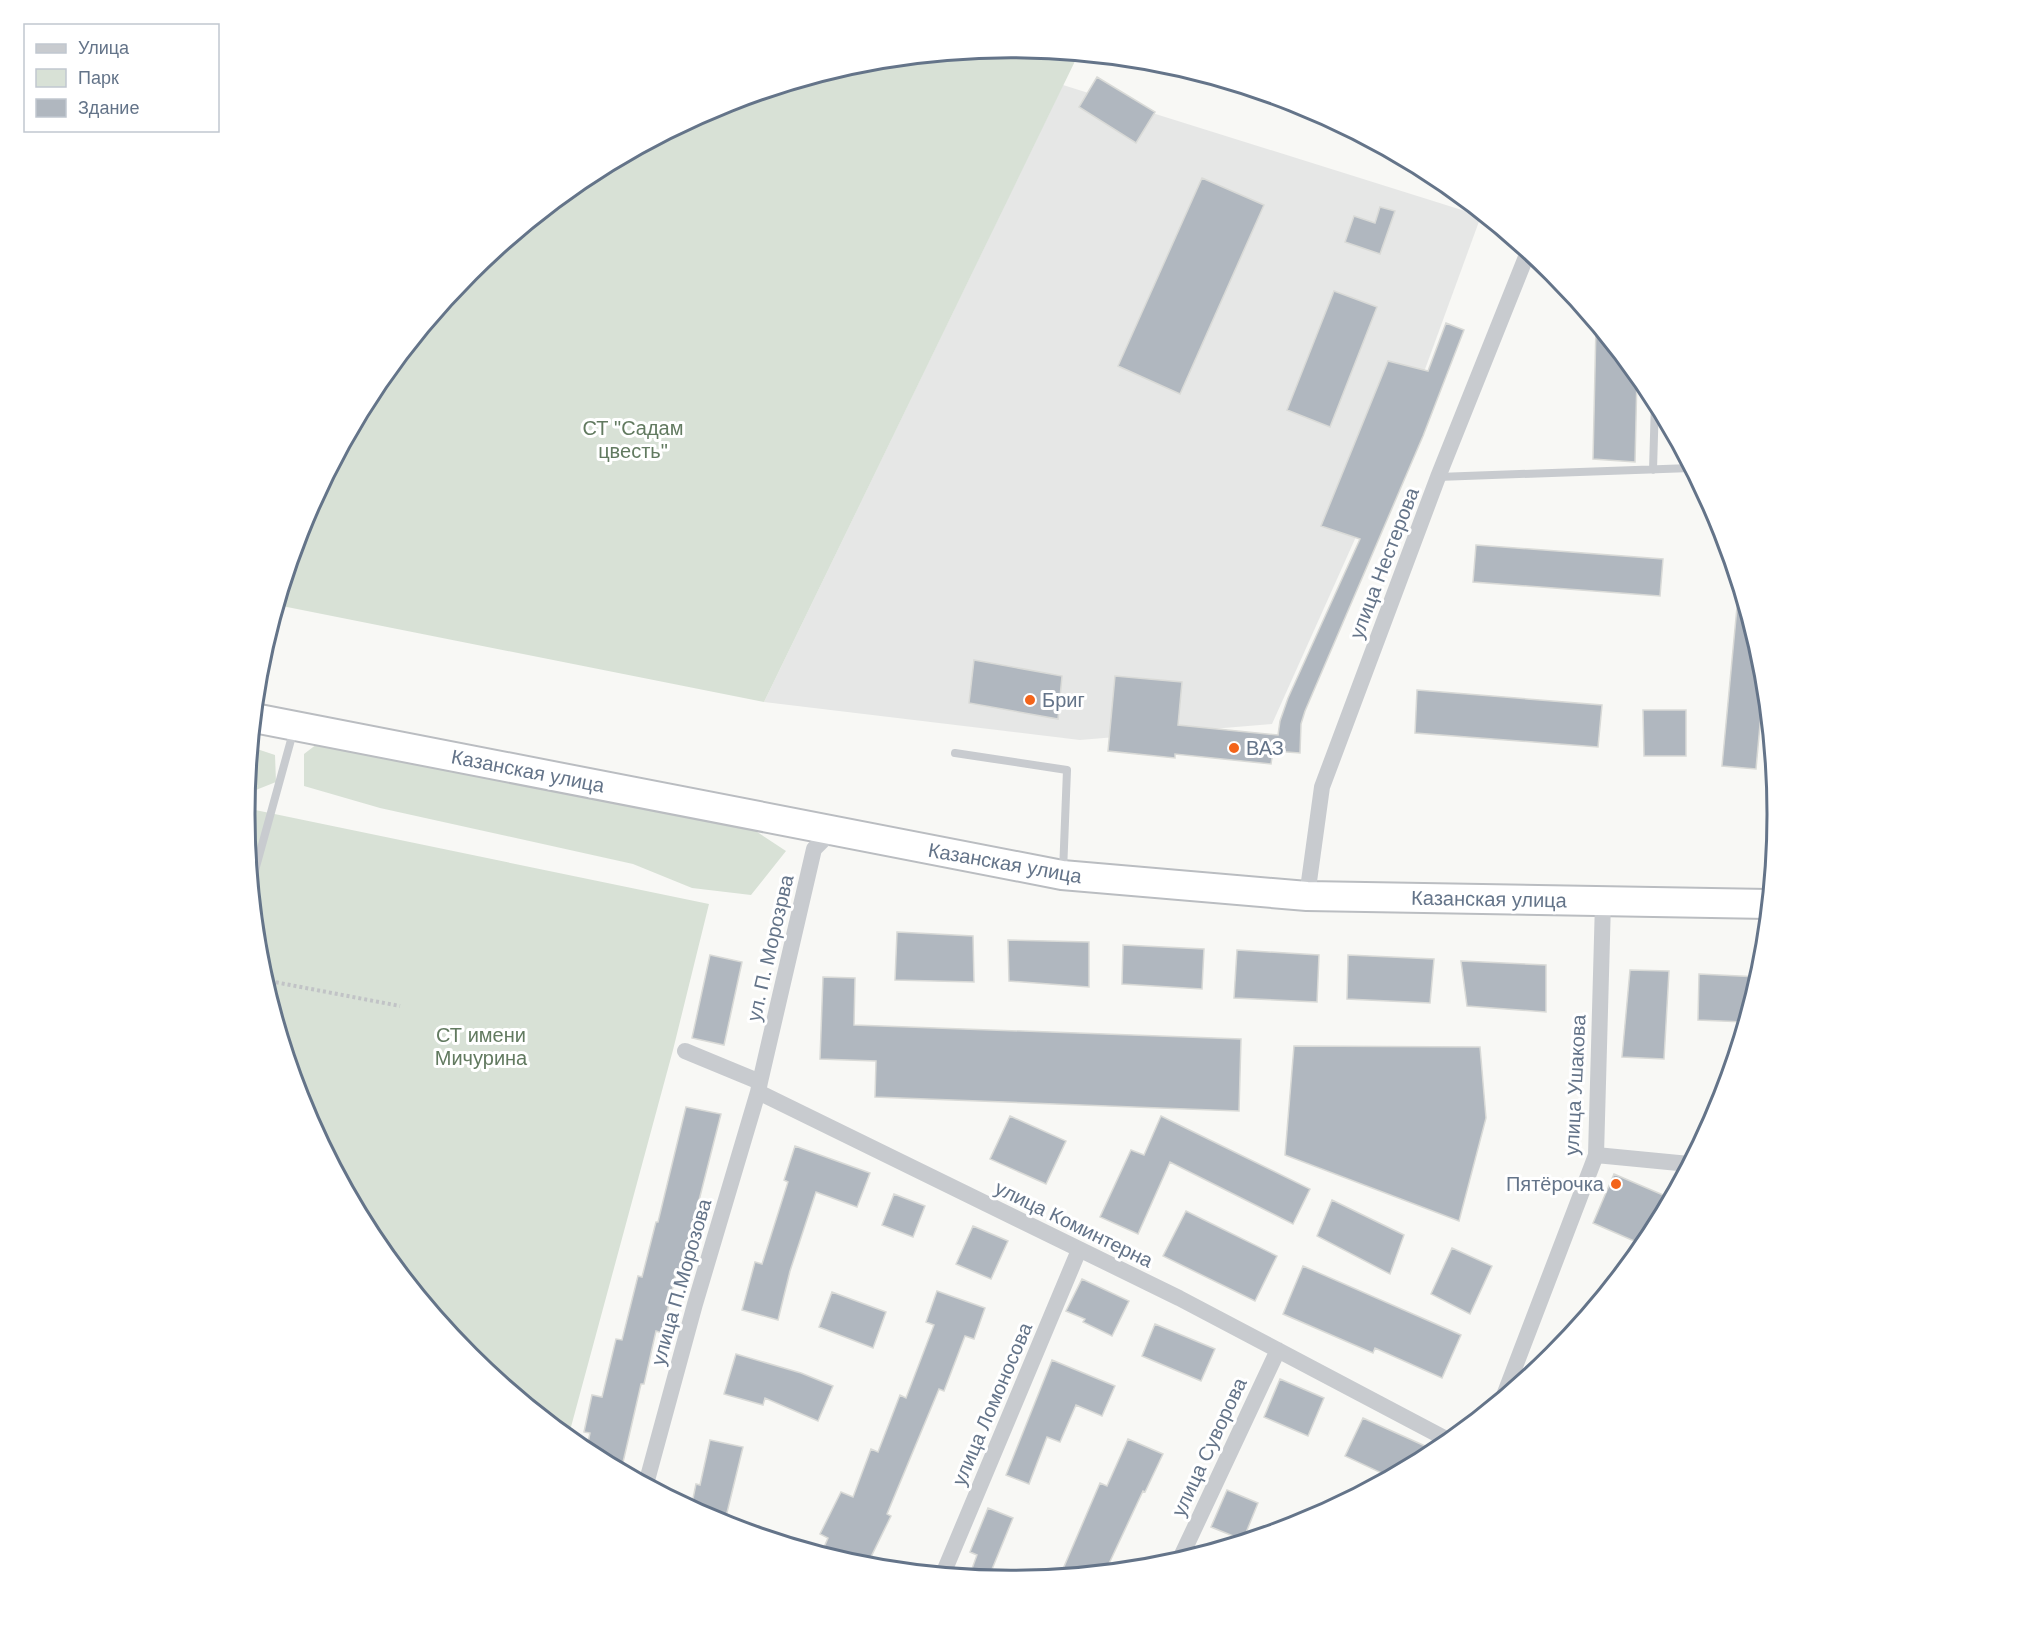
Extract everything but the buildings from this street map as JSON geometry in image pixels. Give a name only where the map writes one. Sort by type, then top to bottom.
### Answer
[{"type":"highway","name":"Казанская улица","points":[[261,719],[1062,875],[1307,896],[1762,904]]},
{"type":"street","name":"улица Нестерова","points":[[1307,896],[1322,787],[1438,477],[1525,260]]},
{"type":"street","name":"ул. П. Морозрва","points":[[759,1087],[814,849],[832,831]]},
{"type":"street","name":"улица Ушакова","points":[[1509,1383],[1596,1155],[1603,902]]},
{"type":"street","name":"улица Коминтерна","points":[[685,1051],[1179,1298],[1440,1436]]},
{"type":"street","name":"улица П.Морозова","points":[[648,1477],[695,1304],[759,1087]]},
{"type":"street","points":[[1596,1155],[1682,1163]]},
{"type":"street","name":"улица Ломоносова","points":[[946,1567],[1079,1250]]},
{"type":"street","name":"улица Суворова","points":[[1184,1550],[1278,1350]]},
{"type":"lane","points":[[1653,470],[1655,417]]},
{"type":"lane","points":[[1438,477],[1683,468]]},
{"type":"lane","points":[[257,866],[294,726]]},
{"type":"lane","points":[[955,753],[1067,770],[1062,875]]},
{"type":"path","points":[[275,982],[400,1006]]},
{"type":"shaded area","points":[[1063,85],[1466,211],[1479,222],[1381,481],[1272,724],[1080,740],[764,702]]},
{"type":"green space","name":"СТ \"Садам цвесть\"","points":[[1011,58],[1075,61],[764,702],[285,607],[295,571],[333,480],[382,394],[411,354],[476,280],[513,246],[591,186],[677,136],[722,116],[815,84],[912,65],[962,60]]},
{"type":"green space","points":[[317,744],[742,822],[786,851],[751,895],[692,888],[633,864],[380,808],[304,786],[304,754]]},
{"type":"green space","points":[[258,749],[275,755],[276,782],[256,790]]},
{"type":"green space","name":"СТ имени Мичурина","points":[[255,810],[709,904],[673,1050],[571,1428],[513,1383],[476,1349],[443,1313],[382,1235],[333,1149],[295,1058],[281,1010],[261,913]]},
{"type":"place","name":"Бриг","points":[[1030,700]]},
{"type":"place","name":"ВАЗ","points":[[1234,748]]},
{"type":"place","name":"Пятёрочка","points":[[1616,1184]]}]
